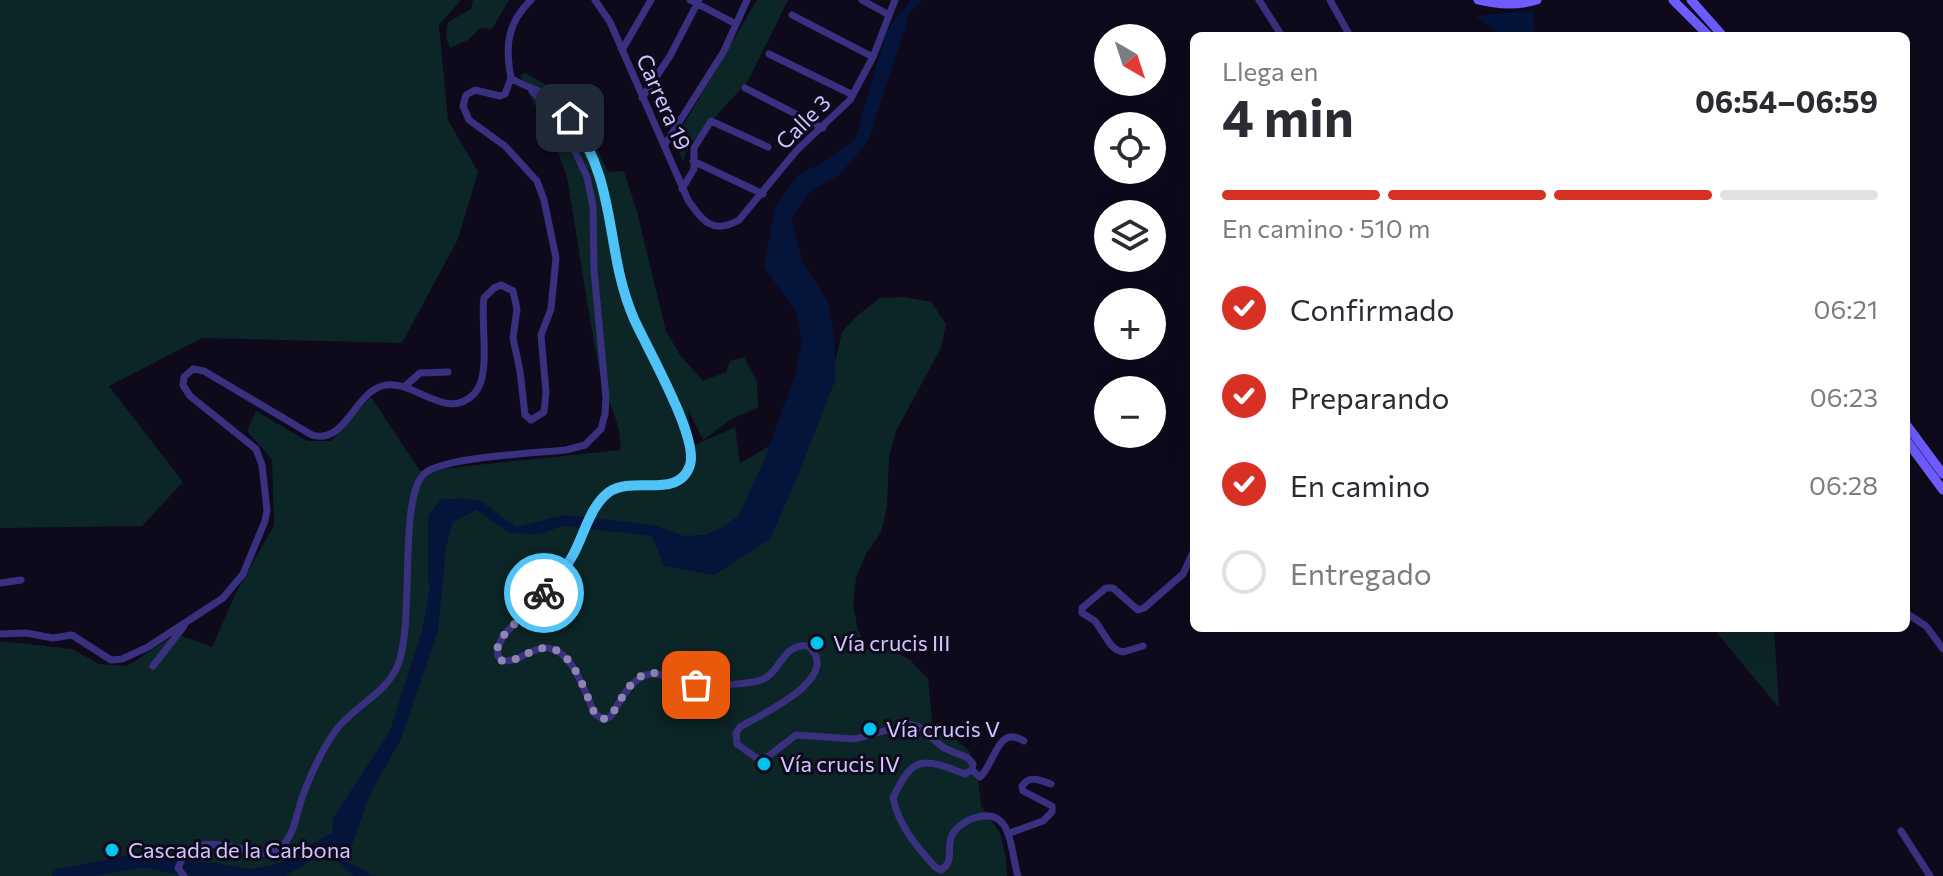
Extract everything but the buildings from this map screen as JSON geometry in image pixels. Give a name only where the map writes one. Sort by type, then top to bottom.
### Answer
[{"type":"main road","points":[[1478,0],[1497,5],[1526,4],[1537,0]]},
{"type":"main road","points":[[1673,0],[1705,32]]},
{"type":"main road","points":[[1691,0],[1719,32]]},
{"type":"main road","points":[[1910,429],[1943,474]]},
{"type":"main road","points":[[1910,445],[1942,487]]},
{"type":"street","points":[[0,634],[26,633],[53,638],[72,635],[111,660],[122,659],[148,647],[214,606],[231,591],[243,574],[259,538],[267,510],[262,465],[256,449],[190,396],[183,385],[187,373],[193,369],[204,371],[320,438],[333,435],[358,403],[379,386],[404,387],[453,404],[471,397],[477,391],[482,378],[484,298],[501,285],[513,291],[517,302],[513,338],[525,415],[531,420],[544,412],[546,392],[541,335],[551,309],[556,258],[542,190],[505,146],[469,120],[463,106],[466,95],[475,90],[500,96],[505,94],[511,78],[508,51],[510,28],[531,0]]},
{"type":"street","points":[[622,50],[651,0]]},
{"type":"street","points":[[664,146],[724,51],[747,0]]},
{"type":"street","points":[[862,0],[889,15]]},
{"type":"street","name":"Calle 3","points":[[700,218],[717,227],[729,226],[739,220],[797,150],[823,128],[853,95],[873,57],[895,0]]},
{"type":"street","points":[[1259,0],[1279,32]]},
{"type":"street","points":[[1330,0],[1348,32]]},
{"type":"street","name":"Carrera 19","points":[[598,1],[682,189],[700,218]]},
{"type":"street","points":[[642,98],[657,78],[695,1],[736,24]]},
{"type":"street","points":[[792,15],[873,57]]},
{"type":"street","points":[[769,54],[853,95]]},
{"type":"street","points":[[511,78],[558,102],[581,133],[598,166],[626,298],[691,447],[690,465],[682,478],[671,484],[613,489],[600,500],[572,557],[547,590],[501,638],[498,656],[502,661],[511,661],[542,648],[557,650],[568,660],[595,714],[603,719],[610,717],[631,685],[642,676],[653,673],[696,685],[756,681],[771,674],[784,654],[801,645],[808,646],[816,655],[812,677],[790,697],[740,727],[736,733],[737,744],[744,751],[758,759],[766,758],[796,735],[806,733],[855,739],[909,724],[919,727],[944,748],[968,758],[973,764],[972,770]]},
{"type":"street","points":[[745,88],[823,128]]},
{"type":"street","points":[[184,876],[179,864],[186,851],[204,843],[232,845],[262,855],[274,853],[286,843],[304,793],[336,729],[368,703],[398,665],[404,633],[412,498],[423,475],[443,465],[566,450],[585,445],[601,429],[606,398],[594,270],[593,206],[587,177],[572,145],[531,90]]},
{"type":"street","points":[[682,189],[692,175],[694,148],[711,121],[768,147]]},
{"type":"street","points":[[693,161],[763,194]]},
{"type":"street","points":[[404,387],[420,373],[448,372]]},
{"type":"street","points":[[1143,646],[1123,652],[1117,650],[1095,621],[1082,613],[1082,608],[1106,588],[1113,588],[1138,610],[1144,608],[1183,574],[1190,559]]},
{"type":"street","points":[[0,583],[21,580]]},
{"type":"street","points":[[1910,616],[1926,626],[1943,649]]},
{"type":"street","points":[[153,666],[185,624]]},
{"type":"street","points":[[972,770],[980,777],[985,774],[992,756],[1008,736],[1024,741]]},
{"type":"street","points":[[972,770],[965,774],[929,760],[917,764],[906,774],[893,798],[896,815],[935,867],[941,870],[950,860],[950,837],[959,827],[973,818],[988,815],[1003,821],[1010,833],[1018,876]]},
{"type":"street","points":[[1010,833],[1043,821],[1052,812],[1052,806],[1047,801],[1023,791],[1026,780],[1051,784]]},
{"type":"street","points":[[1901,831],[1930,876]]},
{"type":"green space","points":[[0,0],[461,0],[439,25],[448,120],[478,172],[458,239],[402,343],[202,338],[109,386],[183,482],[142,526],[0,528]]},
{"type":"green space","points":[[473,0],[509,0],[492,29],[480,28],[468,40],[450,48],[446,38],[448,22],[471,9]]},
{"type":"green space","points":[[757,0],[788,0],[748,81],[687,148],[683,162],[675,139]]},
{"type":"green space","points":[[525,73],[563,94],[588,130],[608,172],[624,171],[666,331],[680,355],[703,381],[726,372],[730,361],[744,357],[757,382],[758,407],[730,420],[703,440],[688,409],[693,446],[735,427],[740,463],[787,436],[831,380],[842,332],[880,298],[905,297],[931,302],[946,324],[941,348],[896,431],[889,457],[887,507],[881,532],[866,554],[856,578],[853,603],[857,626],[866,649],[890,648],[911,661],[928,679],[933,730],[952,736],[970,752],[970,766],[978,779],[981,806],[1000,833],[1007,876],[0,876],[0,641],[72,649],[99,664],[127,666],[176,634],[212,647],[236,593],[274,525],[272,460],[247,431],[256,411],[307,441],[331,441],[371,397],[420,471],[620,450],[619,430],[600,373],[567,177],[556,147],[520,76]]},
{"type":"green space","points":[[1716,632],[1774,632],[1779,708]]},
{"type":"water","points":[[911,0],[923,0],[910,12],[868,142],[839,175],[810,192],[791,218],[802,261],[828,302],[835,343],[835,380],[770,539],[714,575],[664,566],[652,536],[563,526],[539,534],[510,533],[477,510],[453,522],[446,546],[438,631],[401,739],[370,794],[346,861],[374,876],[354,876],[332,856],[333,818],[390,731],[422,631],[443,515],[456,498],[479,500],[516,527],[565,515],[654,525],[684,536],[704,535],[722,528],[739,515],[766,456],[796,372],[802,342],[796,312],[764,267],[775,208],[797,176],[855,139],[887,30]]},
{"type":"water","points":[[1533,10],[1535,31],[1495,32],[1476,16]]},
{"type":"waterway","points":[[435,579],[435,518],[445,506],[468,506]]},
{"type":"waterway","points":[[253,876],[281,870],[337,838]]},
{"type":"waterway","points":[[59,876],[143,860],[250,876]]},
{"type":"way so far","points":[[544,593],[501,638],[497,649],[502,661],[520,659],[542,648],[557,650],[568,660],[595,714],[603,719],[610,717],[631,685],[642,676],[653,673],[696,685]]},
{"type":"place","name":"Vía crucis III","points":[[817,643]]},
{"type":"place","name":"Vía crucis V","points":[[870,729]]},
{"type":"place","name":"Vía crucis IV","points":[[764,764]]},
{"type":"place","name":"Cascada de la Carbona","points":[[112,850]]},
{"type":"route","points":[[544,593],[572,557],[600,500],[613,489],[637,484],[671,484],[682,478],[690,465],[691,447],[626,298],[598,166],[570,118]]}]
